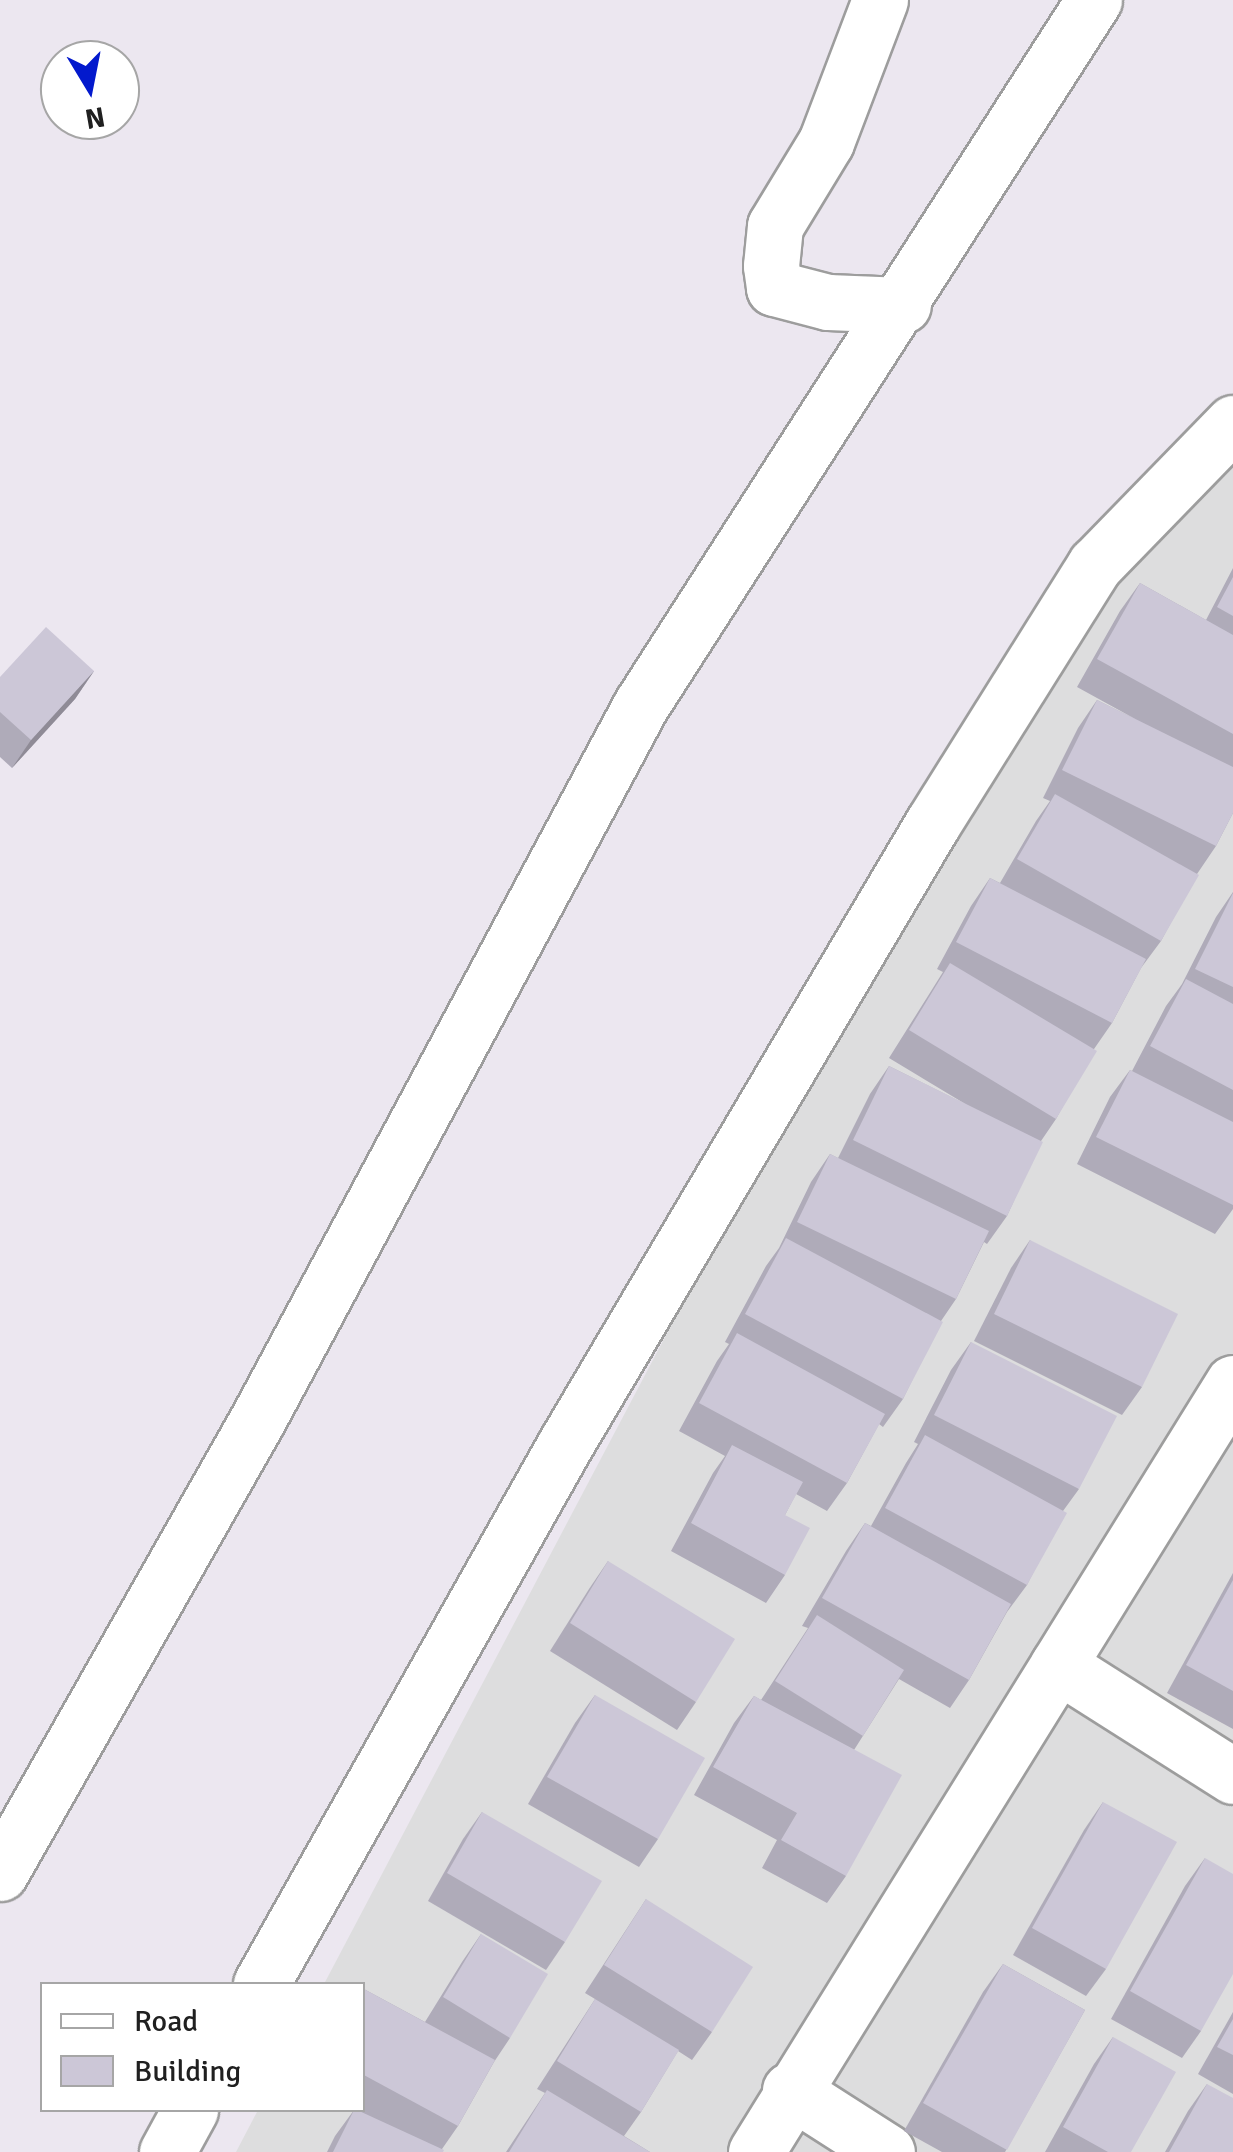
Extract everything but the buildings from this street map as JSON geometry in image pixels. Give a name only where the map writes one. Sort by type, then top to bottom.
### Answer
[{"type":"street","points":[[880,0],[826,142],[775,226],[771,266],[774,288],[828,302],[903,305]]},
{"type":"street","points":[[0,1873],[259,1417],[641,705],[903,305],[1094,0]]},
{"type":"street","points":[[261,1982],[566,1442],[934,823],[1095,565],[1233,423]]},
{"type":"street","points":[[756,2152],[790,2090],[1233,1383]]},
{"type":"street","points":[[1058,1665],[1233,1776]]},
{"type":"street","points":[[790,2090],[887,2152]]},
{"type":"street","points":[[166,2152],[189,2112]]},
{"type":"shaded area","points":[[1233,440],[1233,2152],[236,2152],[257,2112],[365,2112],[365,1982],[325,1982],[1082,546]]}]
